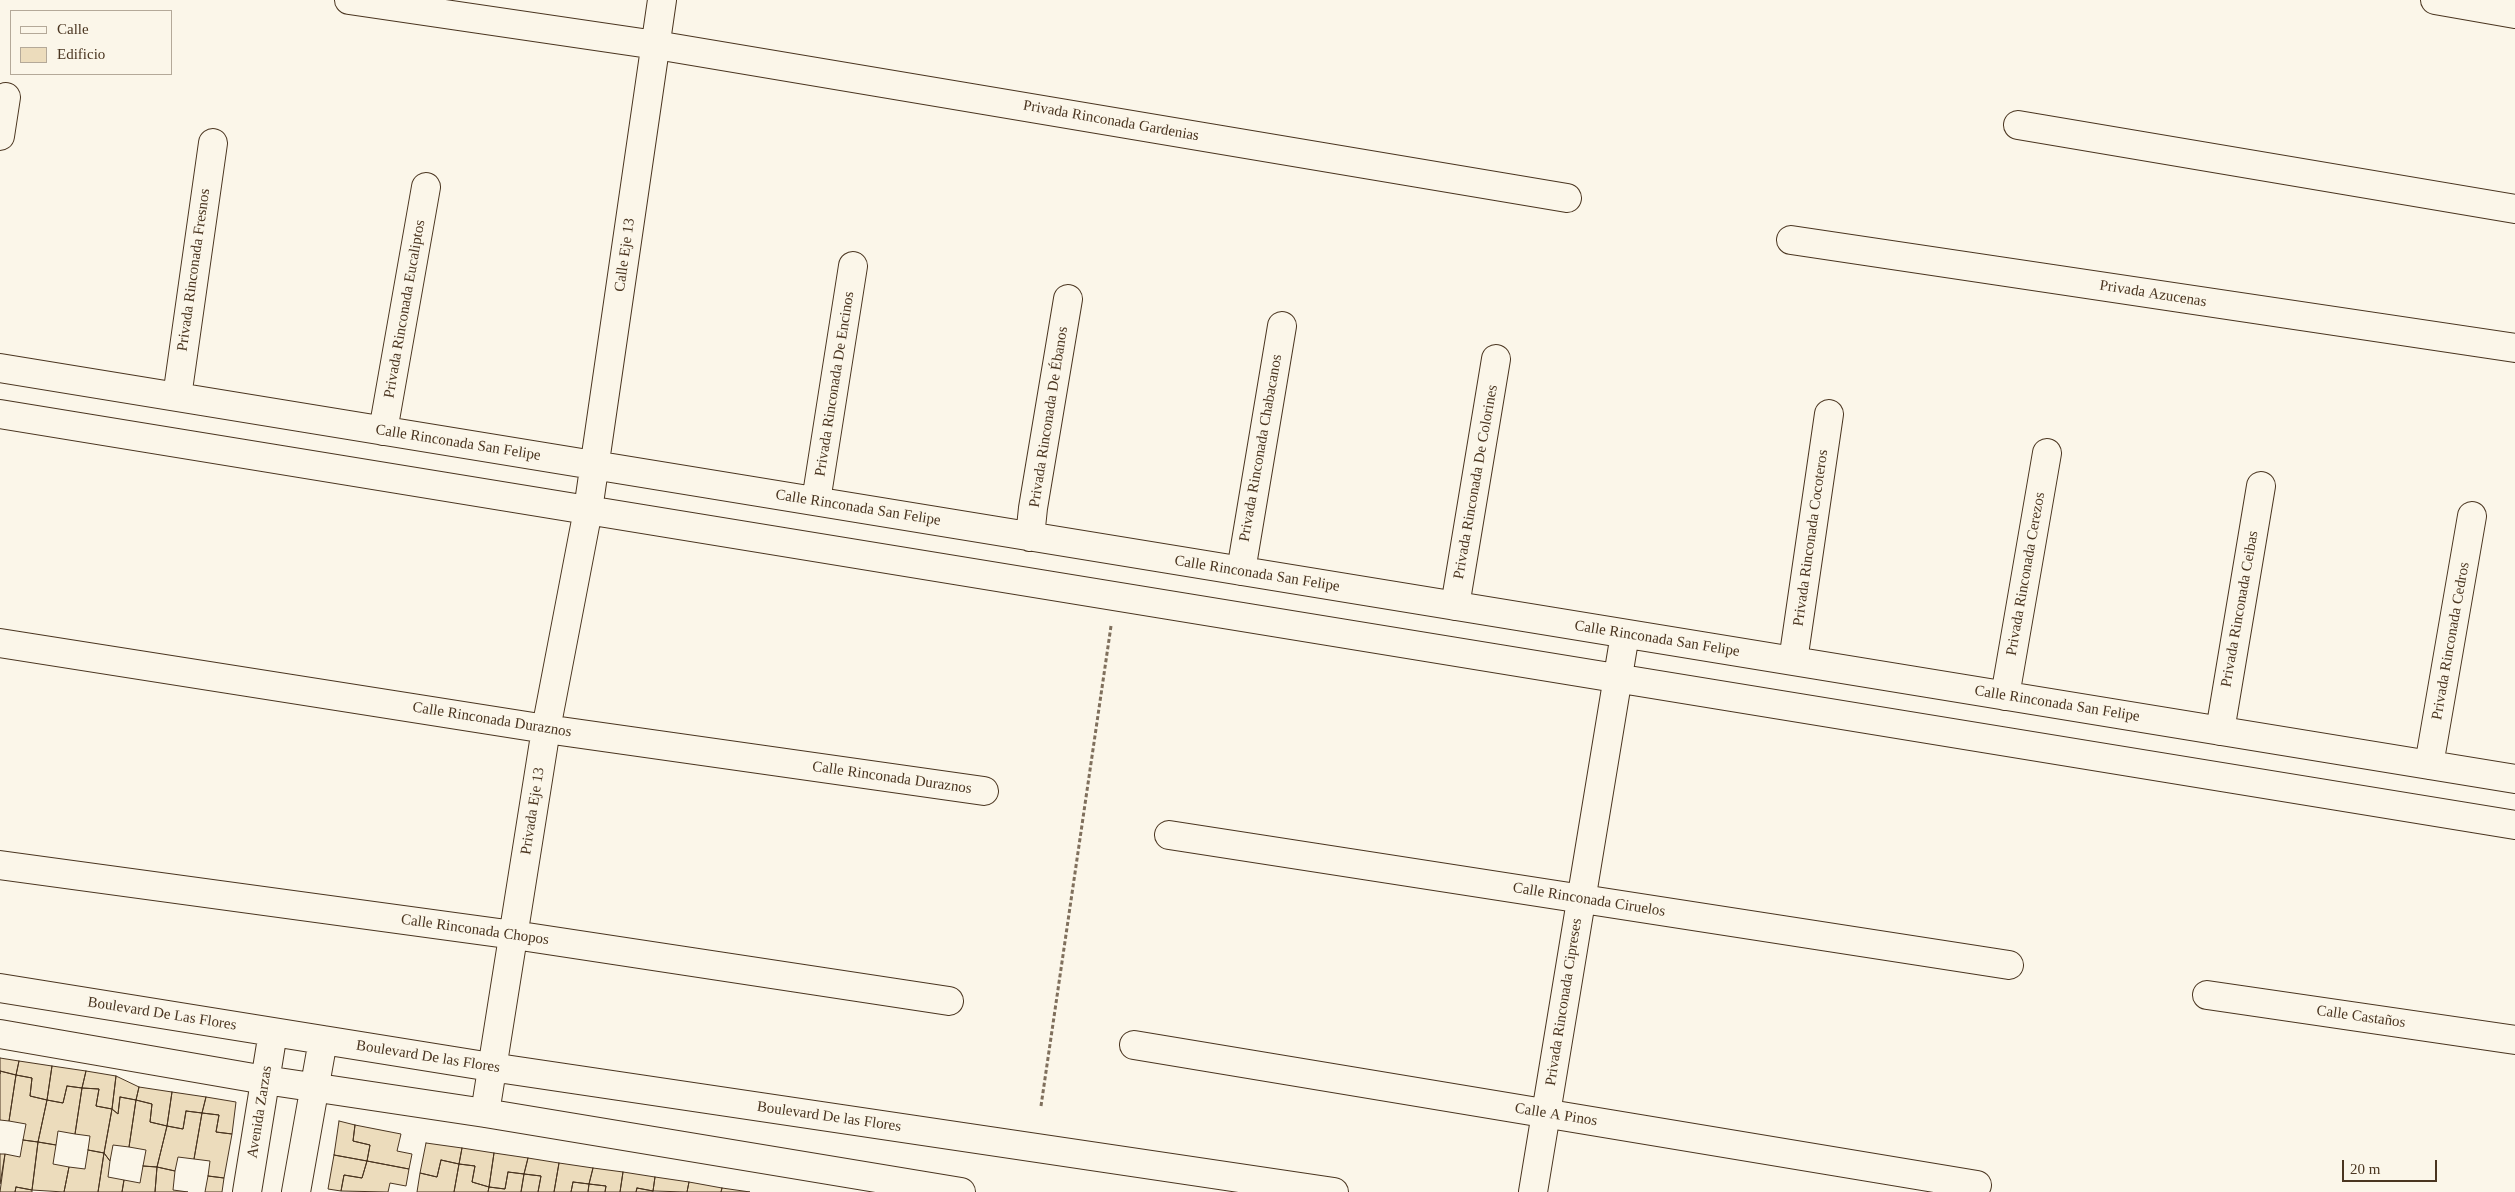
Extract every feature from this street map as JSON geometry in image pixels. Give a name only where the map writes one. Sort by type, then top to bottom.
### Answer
[{"type":"street","name":"Privada Rinconada Gardenias","points":[[349,0],[656,45],[1567,198]]},
{"type":"street","name":"Calle Eje 13","points":[[588,510],[662,0]]},
{"type":"street","points":[[2435,0],[2515,14]]},
{"type":"street","points":[[0,136],[6,97]]},
{"type":"street","points":[[2018,125],[2515,209]]},
{"type":"street","name":"Privada Rinconada Fresnos","points":[[176,397],[213,143]]},
{"type":"street","name":"Privada Rinconada Eucaliptos","points":[[383,430],[426,187]]},
{"type":"street","name":"Privada Azucenas","points":[[1791,240],[2515,348]]},
{"type":"street","name":"Privada Rinconada De Encinos","points":[[816,501],[853,266]]},
{"type":"street","name":"Privada Rinconada De Ébanos","points":[[1030,537],[1068,298]]},
{"type":"street","name":"Privada Rinconada Chabacanos","points":[[1241,571],[1282,326]]},
{"type":"street","name":"Privada Rinconada De Colorines","points":[[1455,606],[1496,359]]},
{"type":"street","name":"Calle Rinconada San Felipe","points":[[0,368],[2515,779]]},
{"type":"street","points":[[0,414],[2515,825]]},
{"type":"street","name":"Privada Rinconada Cocoteros","points":[[1793,661],[1829,414]]},
{"type":"street","name":"Privada Rinconada Cerezos","points":[[2005,696],[2047,453]]},
{"type":"street","name":"Privada Rinconada Ceibas","points":[[2220,731],[2261,486]]},
{"type":"street","name":"Privada Eje 13","points":[[484,1113],[546,729],[588,510]]},
{"type":"street","name":"Privada Rinconada Cedros","points":[[2429,765],[2472,516]]},
{"type":"street","name":"Privada Rinconada Cipreses","points":[[1533,1192],[1625,634]]},
{"type":"street","name":"Calle Rinconada Duraznos","points":[[0,642],[546,729],[984,791]]},
{"type":"street","name":"Calle Rinconada Ciruelos","points":[[1169,835],[2009,965]]},
{"type":"street","name":"Calle Rinconada Chopos","points":[[0,865],[514,935],[949,1001]]},
{"type":"street","name":"Boulevard De Las Flores","points":[[0,988],[323,1040]]},
{"type":"street","name":"Calle Castaños","points":[[2207,995],[2515,1040]]},
{"type":"street","name":"Avenida Zarzas","points":[[247,1192],[273,1032]]},
{"type":"street","points":[[0,1034],[265,1080],[484,1113],[961,1192]]},
{"type":"street","points":[[296,1192],[323,1040]]},
{"type":"street","name":"Boulevard De las Flores","points":[[323,1040],[491,1067],[1334,1192]]},
{"type":"street","name":"Calle A Pinos","points":[[1134,1045],[1977,1185]]},
{"type":"path","points":[[1041,1106],[1115,596]]},
{"type":"building","points":[[0,1058],[19,1061],[16,1075],[0,1071]]},
{"type":"building","points":[[19,1061],[52,1066],[47,1100],[30,1096],[32,1078],[16,1075]]},
{"type":"building","points":[[52,1066],[86,1071],[82,1088],[67,1086],[63,1103],[47,1100]]},
{"type":"building","points":[[0,1071],[16,1075],[9,1121],[0,1120]]},
{"type":"building","points":[[86,1071],[116,1076],[112,1109],[96,1106],[99,1089],[82,1088]]},
{"type":"building","points":[[16,1075],[32,1078],[30,1096],[47,1100],[38,1142],[23,1140],[26,1124],[9,1121]]},
{"type":"building","points":[[116,1076],[139,1087],[136,1100],[120,1097],[118,1114],[112,1109]]},
{"type":"building","points":[[67,1086],[82,1088],[75,1134],[58,1131],[56,1145],[38,1142],[47,1100],[63,1103]]},
{"type":"building","points":[[139,1087],[172,1092],[167,1126],[150,1122],[152,1104],[136,1100]]},
{"type":"building","points":[[82,1088],[99,1089],[96,1106],[112,1109],[104,1153],[88,1150],[90,1136],[75,1134]]},
{"type":"building","points":[[172,1092],[206,1097],[202,1113],[186,1111],[183,1129],[167,1126]]},
{"type":"building","points":[[120,1097],[136,1100],[129,1147],[113,1145],[110,1161],[104,1153],[112,1109],[118,1114]]},
{"type":"building","points":[[206,1097],[236,1102],[232,1134],[216,1132],[219,1115],[202,1113]]},
{"type":"building","points":[[136,1100],[152,1104],[150,1122],[167,1126],[157,1167],[143,1166],[146,1150],[129,1147]]},
{"type":"building","points":[[186,1111],[202,1113],[194,1159],[178,1157],[175,1171],[157,1167],[167,1126],[183,1129]]},
{"type":"building","points":[[202,1113],[219,1115],[216,1132],[232,1134],[224,1178],[208,1176],[210,1161],[194,1159]]},
{"type":"building","points":[[339,1121],[355,1125],[353,1141],[370,1145],[367,1161],[334,1155]]},
{"type":"building","points":[[355,1125],[401,1134],[397,1151],[412,1154],[409,1169],[367,1161],[370,1145],[353,1141]]},
{"type":"building","points":[[23,1140],[38,1142],[32,1190],[16,1187],[15,1192],[0,1192],[5,1154],[20,1157]]},
{"type":"building","points":[[38,1142],[56,1145],[53,1164],[69,1167],[64,1192],[32,1190]]},
{"type":"building","points":[[426,1143],[462,1148],[459,1164],[441,1160],[437,1177],[420,1173]]},
{"type":"building","points":[[462,1148],[494,1153],[489,1187],[472,1182],[475,1166],[459,1164]]},
{"type":"building","points":[[88,1150],[104,1153],[98,1192],[64,1192],[69,1167],[85,1169]]},
{"type":"building","points":[[104,1153],[110,1161],[108,1177],[124,1180],[122,1192],[98,1192]]},
{"type":"building","points":[[494,1153],[528,1158],[524,1174],[508,1172],[505,1189],[489,1187]]},
{"type":"building","points":[[0,1154],[5,1154],[0,1184]]},
{"type":"building","points":[[334,1155],[367,1161],[362,1178],[344,1175],[341,1191],[328,1189]]},
{"type":"building","points":[[528,1158],[559,1163],[554,1192],[538,1192],[541,1176],[524,1174]]},
{"type":"building","points":[[441,1160],[459,1164],[454,1192],[417,1192],[420,1173],[437,1177]]},
{"type":"building","points":[[367,1161],[409,1169],[406,1186],[390,1183],[388,1192],[341,1191],[344,1175],[362,1178]]},
{"type":"building","points":[[559,1163],[593,1168],[589,1184],[573,1182],[571,1192],[554,1192]]},
{"type":"building","points":[[459,1164],[475,1166],[472,1182],[489,1187],[488,1192],[454,1192]]},
{"type":"building","points":[[143,1166],[157,1167],[155,1192],[122,1192],[124,1180],[140,1183]]},
{"type":"building","points":[[157,1167],[175,1171],[173,1190],[188,1192],[155,1192]]},
{"type":"building","points":[[593,1168],[623,1172],[620,1192],[605,1192],[606,1186],[589,1184]]},
{"type":"building","points":[[508,1172],[524,1174],[521,1192],[488,1192],[489,1187],[505,1189]]},
{"type":"building","points":[[623,1172],[655,1177],[653,1191],[637,1188],[636,1192],[620,1192]]},
{"type":"building","points":[[524,1174],[541,1176],[538,1192],[521,1192]]},
{"type":"building","points":[[208,1176],[224,1178],[222,1192],[205,1192]]},
{"type":"building","points":[[655,1177],[689,1182],[687,1192],[653,1191]]},
{"type":"building","points":[[573,1182],[589,1184],[588,1192],[571,1192]]},
{"type":"building","points":[[689,1182],[722,1188],[721,1192],[687,1192]]},
{"type":"building","points":[[589,1184],[606,1186],[605,1192],[588,1192]]},
{"type":"building","points":[[16,1187],[32,1190],[32,1192],[15,1192]]},
{"type":"building","points":[[637,1188],[653,1191],[653,1192],[636,1192]]},
{"type":"building","points":[[722,1188],[750,1192],[721,1192]]}]
